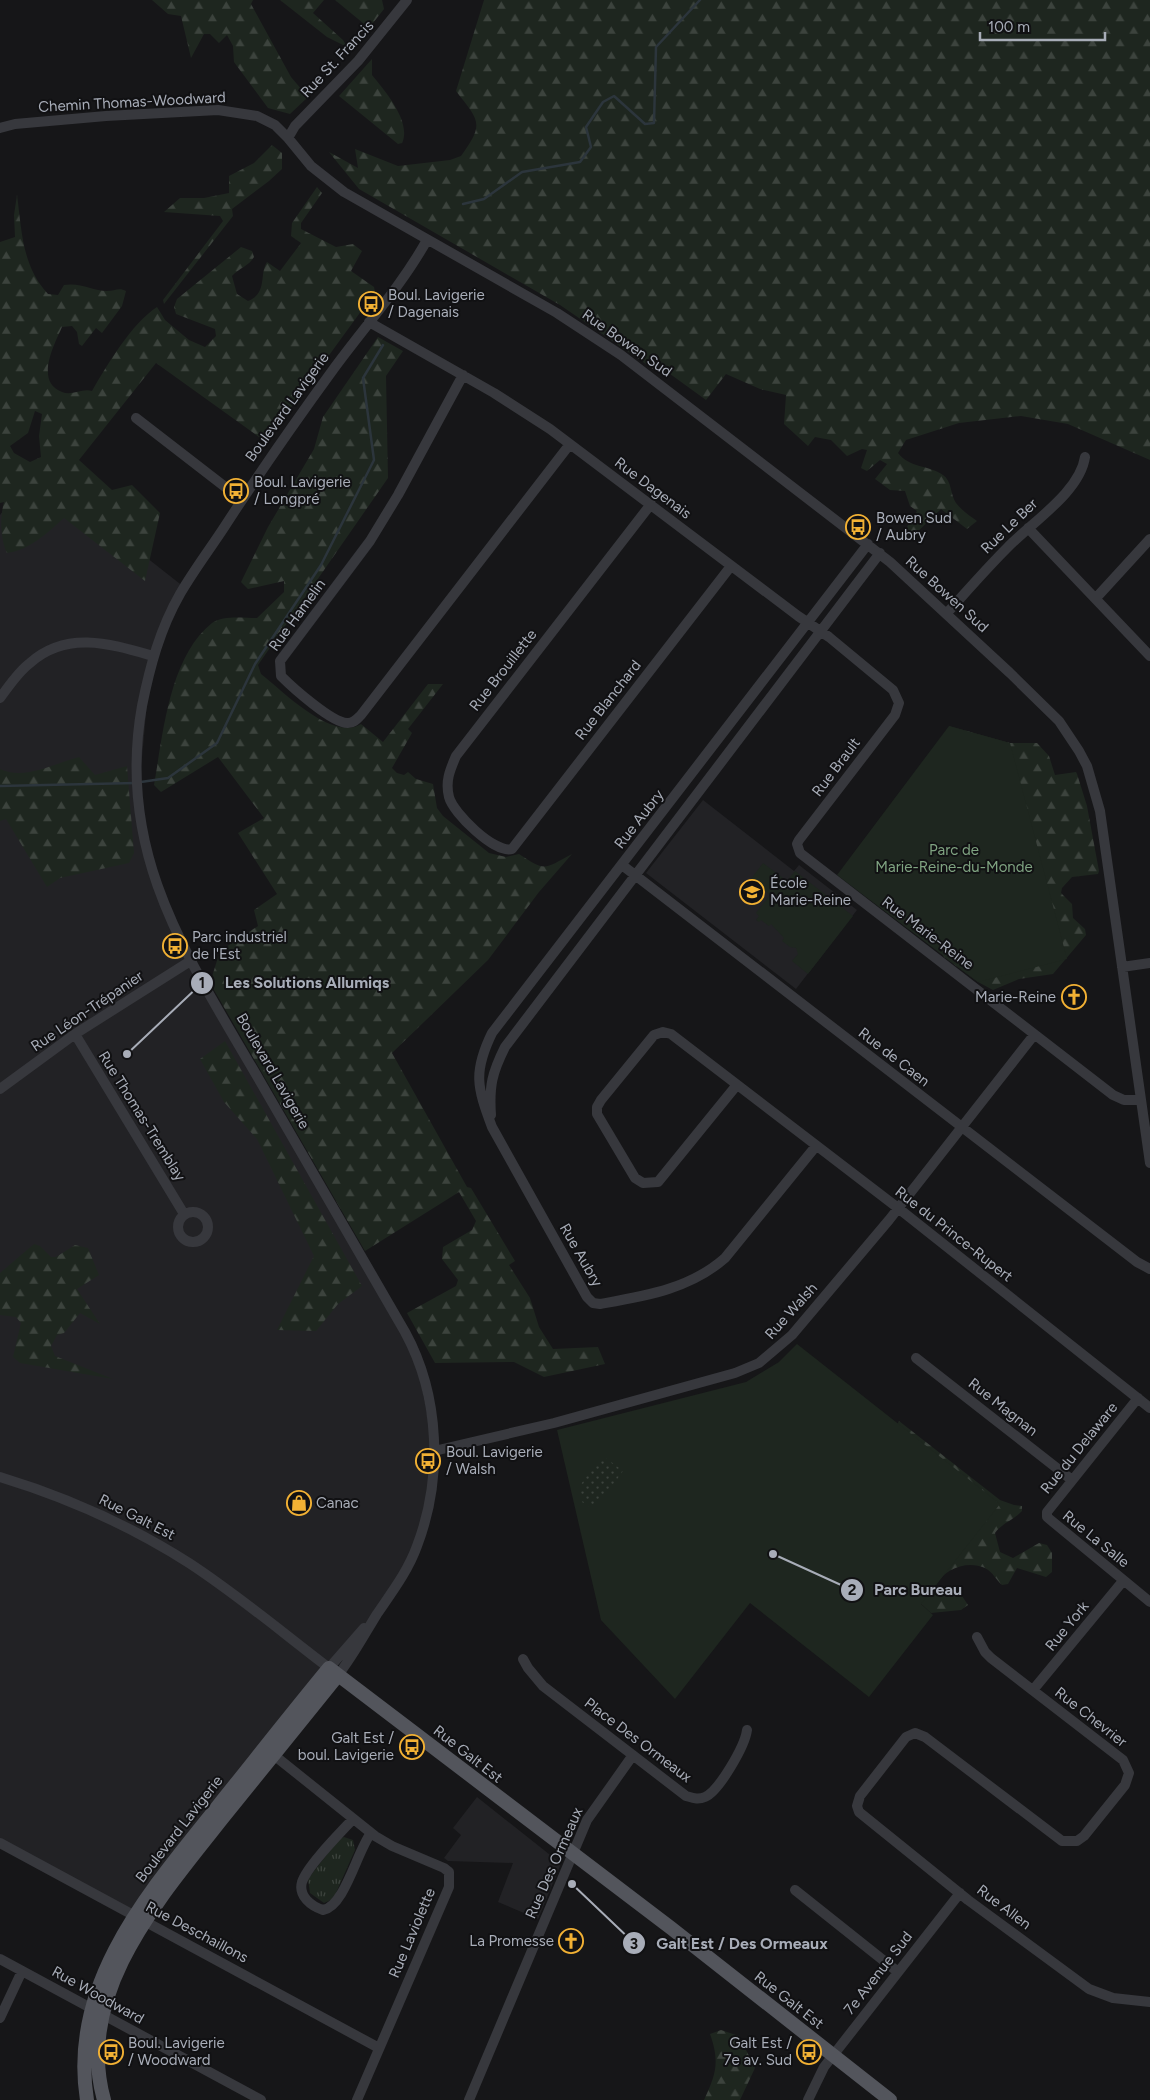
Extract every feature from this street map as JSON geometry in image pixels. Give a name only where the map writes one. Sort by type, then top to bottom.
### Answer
[{"type":"main road","name":"Boulevard Lavigerie","points":[[87,2100],[84,2050],[112,1955],[333,1671]]},
{"type":"main road","name":"Rue Galt Est","points":[[333,1671],[671,1928],[890,2100]]},
{"type":"main road","name":"Boulevard Lavigerie","points":[[97,2011],[98,2063],[104,2100]]},
{"type":"street","name":"Rue St. Francis","points":[[288,138],[295,126],[358,61],[407,0]]},
{"type":"street","name":"Chemin Thomas-Woodward","points":[[0,128],[15,124],[97,117],[218,110],[236,111],[257,116],[274,125],[288,138]]},
{"type":"street","name":"Rue Bowen Sud","points":[[288,138],[311,166],[344,192],[557,314],[621,355],[880,553],[947,613],[1050,711],[1079,751],[1092,783],[1100,811],[1150,1162]]},
{"type":"street","name":"Boulevard Lavigerie","points":[[333,1671],[377,1615],[410,1564],[418,1545],[430,1494],[434,1451],[432,1418],[428,1395],[415,1351],[173,926],[154,879],[139,810],[137,747],[141,714],[153,656],[180,595],[298,418],[427,240]]},
{"type":"street","name":"Rue Dagenais","points":[[369,322],[522,410],[570,444],[731,566],[820,630],[893,690],[899,703]]},
{"type":"street","name":"Rue Hamelin","points":[[463,375],[398,495],[370,541],[280,661],[282,676],[333,718],[348,723],[361,715],[570,444]]},
{"type":"street","points":[[136,418],[242,500]]},
{"type":"street","name":"Rue Le Ber","points":[[947,613],[1074,483],[1081,472],[1085,457]]},
{"type":"street","name":"Rue Brouillette","points":[[506,850],[498,847],[463,820],[452,806],[447,776],[456,756],[651,504]]},
{"type":"street","points":[[1028,528],[1150,656]]},
{"type":"street","points":[[1096,598],[1150,539]]},
{"type":"street","name":"Rue Aubry","points":[[816,1146],[725,1258],[711,1271],[698,1278],[652,1295],[600,1304],[593,1303],[587,1297],[492,1127],[481,1099],[478,1070],[482,1054],[492,1033],[868,544]]},
{"type":"street","name":"Rue Aubry","points":[[492,1127],[489,1090],[494,1068],[505,1047],[880,553]]},
{"type":"street","name":"Rue Blanchard","points":[[506,850],[512,849],[731,566]]},
{"type":"street","points":[[0,698],[28,664],[61,645],[86,641],[99,642],[153,656]]},
{"type":"street","name":"Rue Brault","points":[[798,849],[799,840],[895,715],[899,703]]},
{"type":"street","name":"Rue Marie-Reine","points":[[798,849],[804,859],[1113,1095],[1124,1100],[1141,1100]]},
{"type":"street","name":"Rue de Caen","points":[[622,865],[1137,1262],[1150,1269]]},
{"type":"street","name":"Rue Léon-Trépanier","points":[[0,1089],[75,1034],[192,960]]},
{"type":"street","points":[[1122,967],[1150,964]]},
{"type":"street","name":"Rue du Prince-Rupert","points":[[736,1086],[658,1182],[650,1184],[634,1178],[597,1114],[597,1107],[601,1100],[654,1035],[663,1032],[671,1034],[736,1086],[898,1208],[1150,1408]]},
{"type":"street","name":"Rue Thomas-Tremblay","points":[[75,1034],[184,1214]]},
{"type":"street","name":"Rue Walsh","points":[[434,1451],[554,1423],[735,1373],[759,1363],[792,1336],[898,1208],[1034,1035]]},
{"type":"street","name":"Rue Magnan","points":[[916,1358],[1072,1480]]},
{"type":"street","name":"Rue du Delaware","points":[[1047,1517],[1047,1512],[1138,1398]]},
{"type":"street","name":"Rue Galt Est","points":[[0,1477],[70,1501],[160,1546],[213,1580],[333,1671]]},
{"type":"street","name":"Rue La Salle","points":[[1047,1517],[1150,1602]]},
{"type":"street","name":"Rue York","points":[[1033,1690],[1123,1581]]},
{"type":"street","name":"Rue Chevrier","points":[[857,1806],[860,1796],[906,1737],[915,1733],[925,1737],[1062,1841],[1077,1841],[1084,1836],[1125,1786],[1128,1780],[1127,1766],[991,1658],[985,1652],[977,1637]]},
{"type":"street","name":"Place Des Ormeaux","points":[[523,1659],[543,1686],[686,1796],[698,1799],[710,1794],[743,1746],[747,1730]]},
{"type":"street","name":"Rue Laviolette","points":[[269,1751],[371,1833],[392,1846],[444,1868],[450,1879],[357,2100]]},
{"type":"street","name":"Rue Des Ormeaux","points":[[469,2100],[592,1810],[633,1755]]},
{"type":"street","name":"Rue Allen","points":[[857,1806],[863,1817],[960,1893],[1089,1988],[1113,1998],[1150,2002]]},
{"type":"street","points":[[353,1819],[305,1876],[301,1888],[305,1898],[310,1903],[323,1910],[333,1905],[343,1891],[360,1850],[371,1833]]},
{"type":"street","name":"Rue Deschaillons","points":[[0,1843],[379,2048]]},
{"type":"street","points":[[795,1890],[898,1972]]},
{"type":"street","name":"7e Avenue Sud","points":[[808,2100],[820,2075],[833,2056],[960,1893]]},
{"type":"street","name":"Rue Woodward","points":[[0,1959],[261,2100]]},
{"type":"street","points":[[0,2018],[22,1971]]},
{"type":"shaded area","points":[[34,469],[184,587],[150,669],[138,802],[164,906],[415,1351],[434,1451],[418,1545],[346,1655],[140,1917],[0,1842],[0,515]]},
{"type":"shaded area","name":"École Marie-Reine","points":[[703,800],[794,871],[799,865],[857,910],[796,989],[646,873]]},
{"type":"shaded area","points":[[477,1797],[559,1862],[560,1866],[538,1919],[498,1902],[513,1863],[448,1861],[444,1858],[461,1835],[453,1828]]},
{"type":"green space","points":[[152,0],[253,0],[251,4],[291,77],[308,97],[290,114],[268,108],[234,62],[233,46],[227,35],[219,43],[210,34],[204,34],[191,58],[181,16],[168,14]]},
{"type":"green space","points":[[280,0],[324,0],[313,13],[343,40],[347,47],[327,37]]},
{"type":"green space","points":[[335,0],[382,0],[384,9],[369,28]]},
{"type":"green space","points":[[484,0],[1150,0],[1150,460],[1068,424],[1021,416],[959,423],[906,440],[898,453],[913,464],[932,469],[943,475],[948,481],[956,503],[977,521],[967,529],[941,509],[911,538],[905,536],[907,527],[917,511],[910,506],[905,491],[890,490],[875,479],[887,464],[880,460],[867,471],[861,468],[867,450],[862,449],[847,456],[831,440],[815,437],[808,446],[784,424],[786,395],[760,389],[726,374],[706,400],[666,371],[659,373],[560,305],[359,189],[329,152],[358,168],[355,149],[398,166],[450,160],[461,156],[469,145],[474,136],[476,122],[470,109],[456,91]]},
{"type":"green space","points":[[372,59],[372,75],[390,98],[400,116],[404,135],[402,143],[398,144],[339,96]]},
{"type":"green space","points":[[272,145],[282,153],[282,169],[232,209],[233,216],[164,304],[163,300],[223,221],[220,216],[164,212],[180,198],[204,198],[229,193],[229,176],[254,163]]},
{"type":"green space","points":[[317,187],[322,193],[301,223],[301,229],[336,247],[353,244],[362,251],[351,271],[374,287],[375,292],[266,442],[156,363],[79,460],[112,490],[132,485],[160,513],[145,581],[64,518],[31,545],[7,553],[1,528],[4,502],[0,503],[0,242],[15,237],[14,215],[17,195],[22,235],[28,260],[39,283],[48,294],[58,295],[64,285],[70,284],[102,291],[119,289],[126,291],[122,306],[102,333],[96,328],[82,346],[79,344],[77,332],[72,326],[62,327],[52,352],[48,371],[49,380],[54,387],[66,393],[84,390],[92,391],[129,334],[138,323],[157,307],[165,320],[189,340],[205,347],[216,336],[215,329],[176,314],[174,307],[177,299],[241,247],[252,251],[254,257],[232,276],[237,294],[248,301],[254,298],[261,288],[267,262],[280,271],[301,243],[291,236],[292,223]],"holes":[[[35,411],[42,414],[39,436],[41,457],[30,462],[14,453],[10,446],[28,433]]]},
{"type":"green space","points":[[378,337],[403,351],[386,376],[388,478],[258,665],[261,674],[322,721],[349,728],[361,724],[383,742],[428,684],[443,684],[408,729],[412,733],[392,768],[397,773],[404,775],[408,772],[416,779],[433,784],[437,808],[443,816],[489,853],[506,857],[519,854],[540,866],[556,863],[572,854],[539,892],[488,960],[392,1053],[467,1187],[471,1188],[515,1261],[509,1265],[530,1298],[539,1327],[553,1349],[598,1347],[605,1364],[544,1377],[514,1362],[435,1363],[407,1313],[456,1286],[458,1280],[442,1259],[443,1247],[472,1230],[476,1221],[459,1192],[365,1251],[210,983],[220,951],[258,926],[254,910],[277,894],[238,833],[264,818],[218,757],[161,792],[154,785],[170,698],[186,656],[198,638],[217,620],[257,618],[284,592],[284,581],[248,589],[241,582],[268,527],[314,449],[323,417]]},
{"type":"green space","name":"Parc de Marie-Reine-du-Monde","points":[[949,726],[1010,743],[1037,743],[1049,756],[1055,775],[1076,772],[1077,774],[1087,806],[1099,871],[1098,874],[1072,877],[1062,888],[1061,893],[1072,904],[1073,918],[1085,929],[1086,935],[1053,974],[1019,979],[993,990],[978,982],[944,957],[942,952]]},
{"type":"green space","name":"Parc de Marie-Reine-du-Monde","points":[[949,726],[1010,743],[1067,959],[978,982],[837,875]]},
{"type":"green space","points":[[79,757],[95,775],[127,766],[134,853],[129,863],[60,878],[47,887],[6,819],[0,821],[0,769],[9,772],[29,772]]},
{"type":"green space","points":[[763,863],[787,881],[795,871],[853,916],[808,974],[792,961],[798,954],[796,948],[790,947],[782,941],[784,938],[771,924],[769,926],[761,920],[759,922],[756,920],[759,916],[756,913],[770,895],[757,885],[752,892],[745,887]]},
{"type":"green space","points":[[225,1041],[362,1286],[338,1304],[316,1331],[277,1330],[314,1256],[257,1139],[224,1102],[200,1059]]},
{"type":"green space","points":[[34,1244],[40,1246],[51,1257],[56,1257],[75,1245],[88,1248],[99,1275],[77,1289],[100,1324],[80,1313],[64,1333],[57,1335],[51,1346],[55,1356],[113,1379],[20,1363],[13,1357],[21,1323],[16,1317],[0,1315],[0,1273]]},
{"type":"green space","points":[[797,1344],[1000,1504],[921,1604],[933,1615],[869,1697],[750,1603],[675,1699],[601,1620],[557,1430],[746,1382],[779,1362]]},
{"type":"green space","points":[[899,1421],[1000,1500],[1022,1506],[1022,1511],[995,1533],[1000,1552],[1013,1558],[1039,1543],[1047,1545],[1052,1553],[1052,1572],[1046,1577],[1017,1568],[1008,1584],[1002,1585],[985,1568],[971,1565],[964,1566],[944,1574],[936,1585],[938,1591],[943,1596],[960,1593],[968,1605],[961,1610],[931,1613],[920,1603],[877,1461]]},
{"type":"green space","points":[[602,1455],[623,1471],[598,1505],[590,1507],[582,1502],[579,1487]]},
{"type":"green space","points":[[344,1837],[353,1840],[355,1850],[335,1895],[331,1900],[324,1903],[310,1893],[308,1879],[339,1839]]},
{"type":"green space","points":[[721,2030],[739,2036],[755,2068],[740,2100],[704,2100],[714,2075],[716,2060],[710,2034]]},
{"type":"waterway","points":[[463,204],[484,199],[522,172],[580,162],[591,147],[586,127],[603,102],[614,96],[645,124],[654,123],[656,47],[700,0]]},
{"type":"waterway","points":[[141,782],[168,778],[217,743],[255,664],[321,565],[374,460],[363,378],[383,345]]},
{"type":"waterway","points":[[0,786],[136,783]]},
{"type":"place","name":"Boul. Lavigerie / Dagenais","points":[[371,304]]},
{"type":"place","name":"Boul. Lavigerie / Longpré","points":[[236,491]]},
{"type":"place","name":"Bowen Sud / Aubry","points":[[858,527]]},
{"type":"place","name":"École Marie-Reine","points":[[752,892]]},
{"type":"place","name":"Parc industriel de l'Est","points":[[175,946]]},
{"type":"place","name":"Marie-Reine","points":[[1074,997]]},
{"type":"place","name":"Les Solutions Allumiqs","points":[[127,1054]]},
{"type":"place","name":"Boul. Lavigerie / Walsh","points":[[428,1461]]},
{"type":"place","name":"Canac","points":[[299,1503]]},
{"type":"place","name":"Parc Bureau","points":[[773,1554]]},
{"type":"place","name":"Galt Est / boul. Lavigerie","points":[[412,1747]]},
{"type":"place","name":"Galt Est / Des Ormeaux","points":[[572,1884]]},
{"type":"place","name":"La Promesse","points":[[571,1941]]},
{"type":"place","name":"Boul. Lavigerie / Woodward","points":[[111,2052]]},
{"type":"place","name":"Galt Est / 7e av. Sud","points":[[809,2052]]}]
